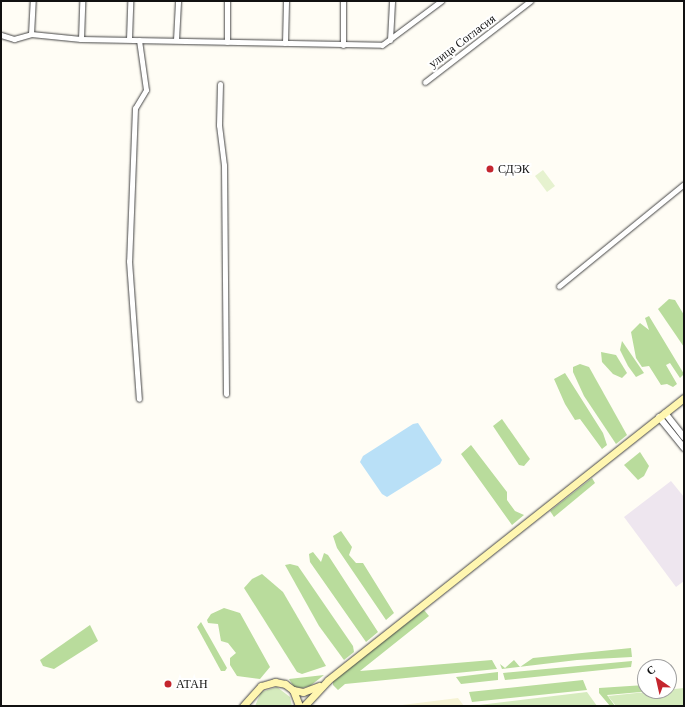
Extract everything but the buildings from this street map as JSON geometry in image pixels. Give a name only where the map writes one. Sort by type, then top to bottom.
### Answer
[{"type":"main road","points":[[304,706],[328,680],[684,398]]},
{"type":"main road","points":[[243,706],[252,698],[257,689],[270,682],[285,684],[293,690],[306,692],[328,680]]},
{"type":"main road","points":[[293,690],[299,706]]},
{"type":"main road","points":[[251,706],[252,698]]},
{"type":"street","points":[[31,34],[33,1]]},
{"type":"street","points":[[81,39],[82,1]]},
{"type":"street","points":[[129,40],[130,1]]},
{"type":"street","points":[[176,40],[178,1]]},
{"type":"street","points":[[227,1],[227,42]]},
{"type":"street","points":[[285,43],[286,1]]},
{"type":"street","points":[[343,1],[343,45]]},
{"type":"street","points":[[390,40],[392,1]]},
{"type":"street","points":[[1,35],[14,39],[31,34],[81,39],[382,45],[441,1]]},
{"type":"street","name":"улица Согласия","points":[[425,82],[530,1]]},
{"type":"street","points":[[139,40],[146,90],[135,108],[129,261],[140,399]]},
{"type":"street","points":[[220,84],[219,124],[224,165],[226,394]]},
{"type":"street","points":[[559,286],[684,184]]},
{"type":"street","points":[[662,415],[684,437]]},
{"type":"street","points":[[662,415],[684,448]]},
{"type":"shaded area","points":[[671,481],[684,497],[684,581],[676,587],[624,517]]},
{"type":"shaded area","points":[[458,698],[464,706],[394,706]]},
{"type":"green space","points":[[543,170],[555,186],[547,192],[535,176]]},
{"type":"green space","points":[[669,299],[675,300],[684,315],[684,347],[658,309]]},
{"type":"green space","points":[[649,316],[684,374],[680,378],[670,363],[666,365],[677,384],[673,387],[667,384],[661,385],[649,366],[642,367],[636,358],[631,332],[640,323],[649,330],[645,318]]},
{"type":"green space","points":[[622,341],[644,373],[636,377],[628,366],[620,350]]},
{"type":"green space","points":[[601,352],[616,355],[627,373],[622,378],[613,374],[602,362]]},
{"type":"green space","points":[[580,364],[589,367],[627,435],[616,444],[584,396],[573,372],[573,367]]},
{"type":"green space","points":[[565,373],[603,433],[607,445],[602,449],[580,419],[575,420],[565,404],[554,379]]},
{"type":"green space","points":[[502,419],[530,459],[524,466],[519,465],[493,426]]},
{"type":"green space","points":[[471,445],[507,492],[507,500],[515,511],[524,515],[512,525],[461,454]]},
{"type":"green space","points":[[640,452],[649,466],[644,476],[638,480],[624,465]]},
{"type":"green space","points":[[592,478],[595,483],[554,517],[550,511]]},
{"type":"green space","points":[[341,531],[352,547],[349,555],[356,563],[363,563],[394,613],[386,620],[337,548],[333,536]]},
{"type":"green space","points":[[313,552],[321,562],[324,553],[328,555],[378,632],[366,642],[310,562],[309,554]]},
{"type":"green space","points":[[290,564],[298,566],[353,646],[354,652],[344,660],[319,626],[285,565]]},
{"type":"green space","points":[[262,574],[283,592],[326,666],[302,674],[297,672],[244,588],[252,579]]},
{"type":"green space","points":[[224,608],[240,613],[270,667],[260,679],[237,676],[230,665],[230,658],[236,653],[228,643],[221,641],[218,624],[208,623],[207,620],[211,614]]},
{"type":"green space","points":[[424,610],[429,616],[360,671],[492,660],[497,669],[345,684],[338,690],[333,685],[333,680]]},
{"type":"green space","points":[[201,622],[227,668],[225,671],[221,671],[197,627]]},
{"type":"green space","points":[[90,625],[98,641],[54,669],[43,666],[40,660]]},
{"type":"green space","points":[[631,648],[632,657],[577,660],[520,667],[533,658]]},
{"type":"green space","points":[[514,660],[520,667],[502,669],[500,664],[505,668]]},
{"type":"green space","points":[[632,661],[631,667],[505,680],[503,673]]},
{"type":"green space","points":[[498,672],[498,680],[461,684],[456,677]]},
{"type":"green space","points":[[324,675],[310,686],[302,688],[294,687],[289,679]]},
{"type":"green space","points":[[583,680],[587,690],[472,702],[469,692]]},
{"type":"green space","points":[[637,686],[637,692],[607,695],[615,706],[610,706],[599,693],[599,688]]},
{"type":"green space","points":[[277,687],[290,697],[292,706],[255,706],[261,692]]},
{"type":"green space","points":[[684,688],[684,706],[616,706],[608,696],[637,693],[637,699],[677,699],[677,689]]},
{"type":"green space","points":[[587,692],[597,706],[479,705]]},
{"type":"water","points":[[418,423],[442,460],[440,464],[387,497],[382,494],[360,462],[363,456],[413,424]]},
{"type":"place","name":"СДЭК","points":[[490,169]]},
{"type":"place","name":"АТАН","points":[[168,684]]}]
